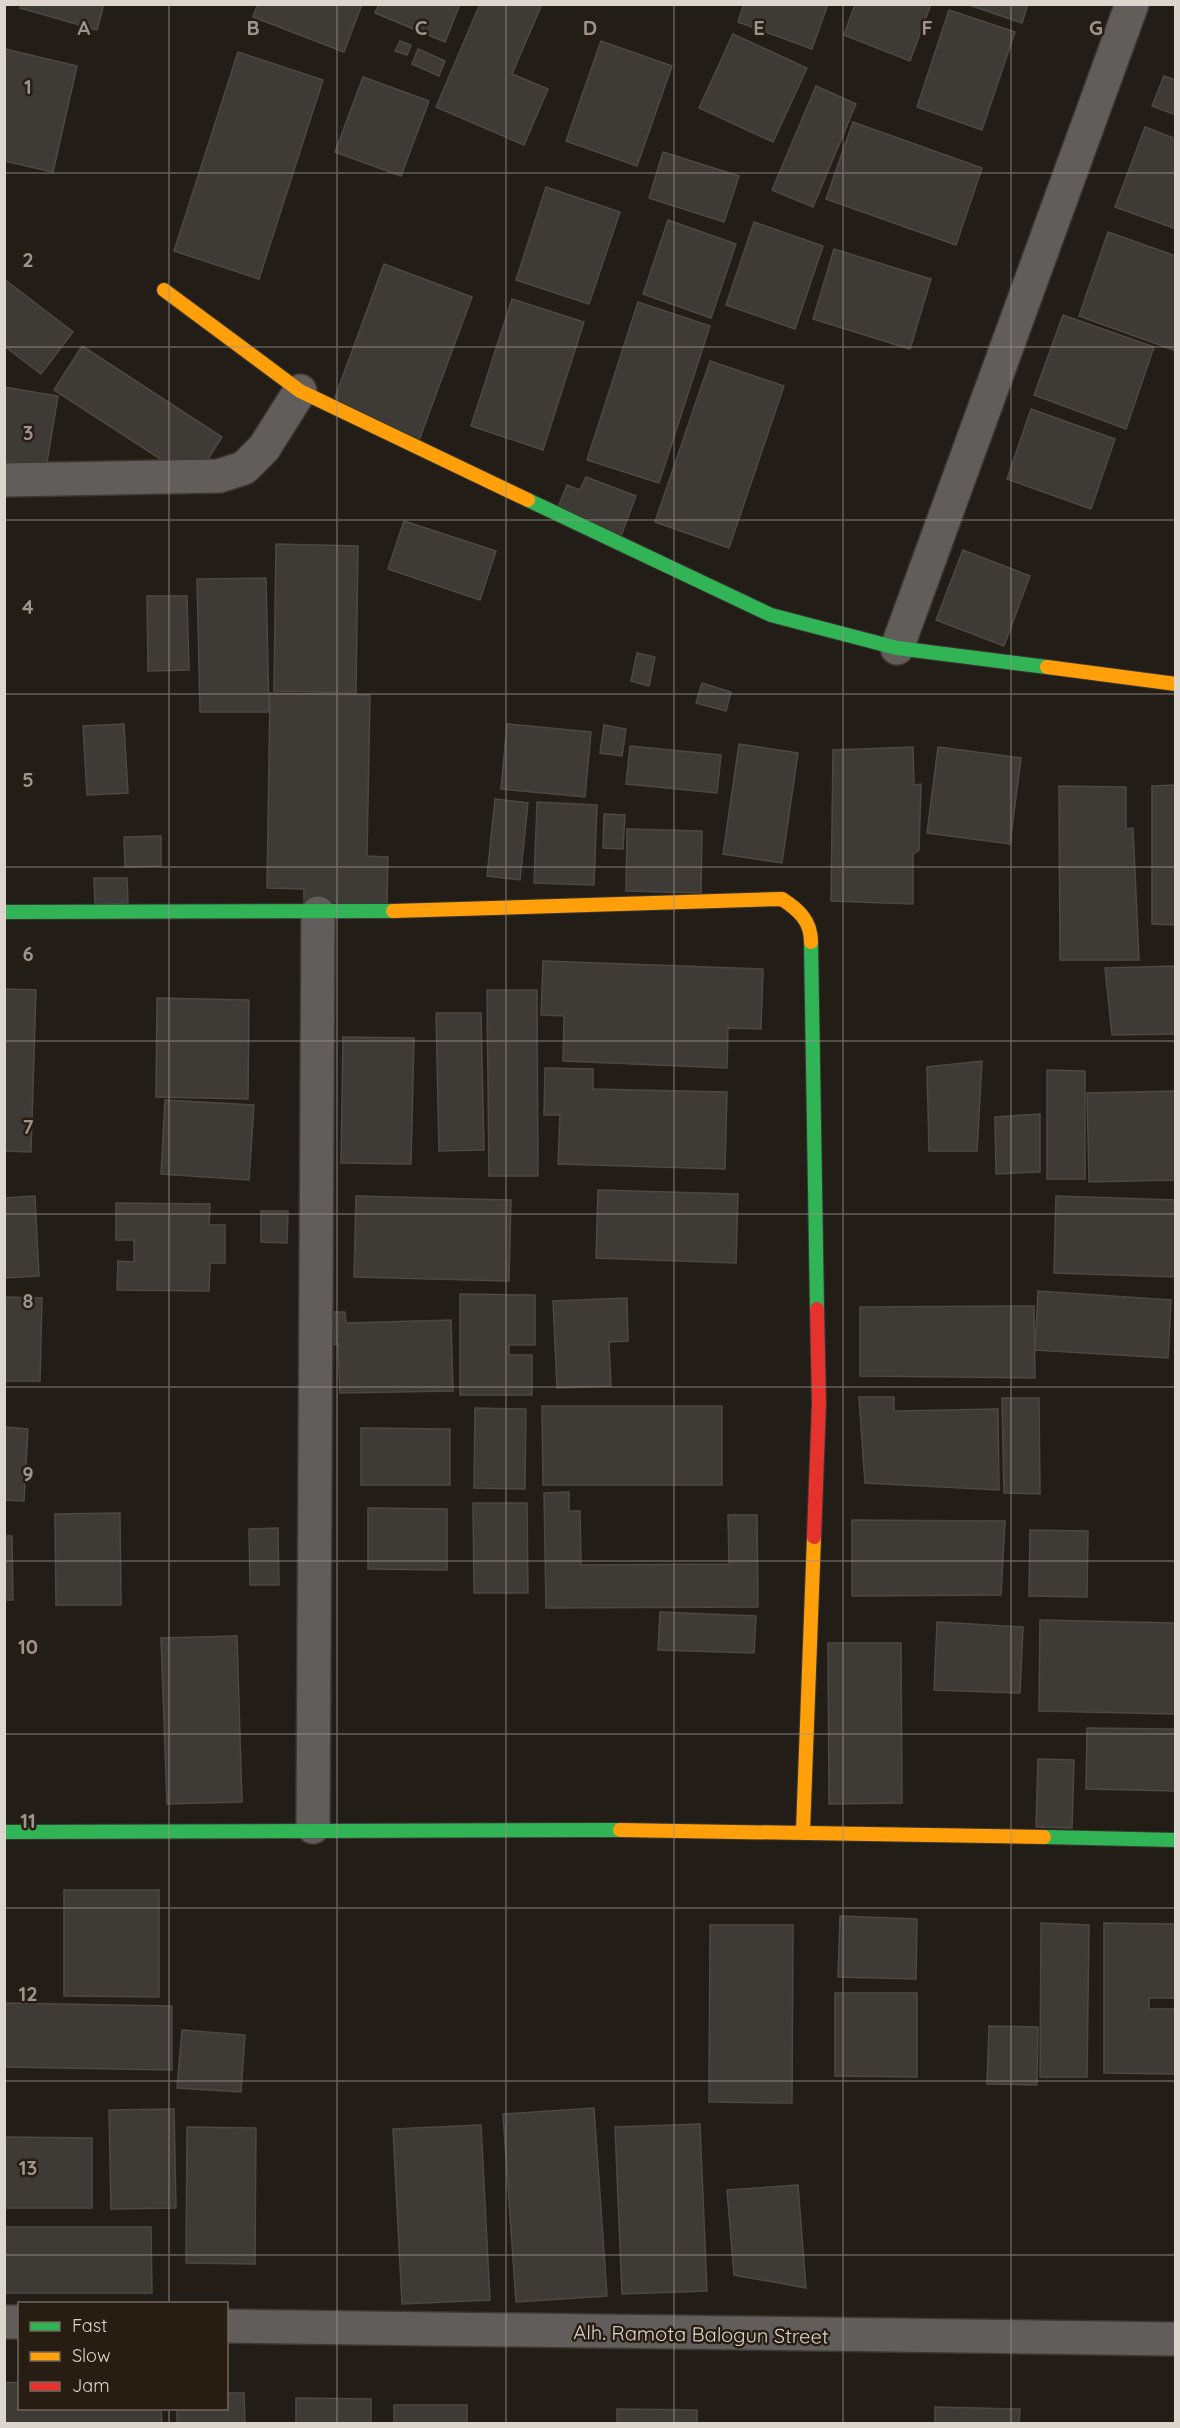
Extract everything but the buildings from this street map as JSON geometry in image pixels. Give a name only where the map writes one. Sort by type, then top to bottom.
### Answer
[{"type":"street","points":[[897,648],[1132,4]]},
{"type":"street","points":[[164,290],[300,391],[771,615],[897,648],[1176,684]]},
{"type":"street","points":[[4,480],[219,476],[244,468],[264,448],[300,391]]},
{"type":"street","points":[[4,912],[318,913],[782,899],[799,910],[811,929],[819,1403],[803,1831]]},
{"type":"street","points":[[313,1827],[318,913]]},
{"type":"street","points":[[4,1832],[313,1827],[803,1831],[1176,1839]]},
{"type":"street","name":"Alh. Ramota Balogun Street","points":[[228,2326],[1176,2339]]},
{"type":"traffic: fast","points":[[528,500],[771,615],[897,648],[1047,667]]},
{"type":"traffic: fast","points":[[4,912],[393,911]]},
{"type":"traffic: fast","points":[[811,942],[817,1309]]},
{"type":"traffic: fast","points":[[4,1832],[620,1830]]},
{"type":"traffic: fast","points":[[1044,1837],[1176,1840]]},
{"type":"traffic: slow","points":[[164,290],[300,391],[528,500]]},
{"type":"traffic: slow","points":[[1047,667],[1176,684]]},
{"type":"traffic: slow","points":[[393,911],[782,899],[803,917],[809,928],[811,942]]},
{"type":"traffic: slow","points":[[803,1831],[814,1537]]},
{"type":"traffic: slow","points":[[620,1830],[1044,1837]]},
{"type":"traffic: jam","points":[[814,1537],[819,1403],[817,1309]]}]
